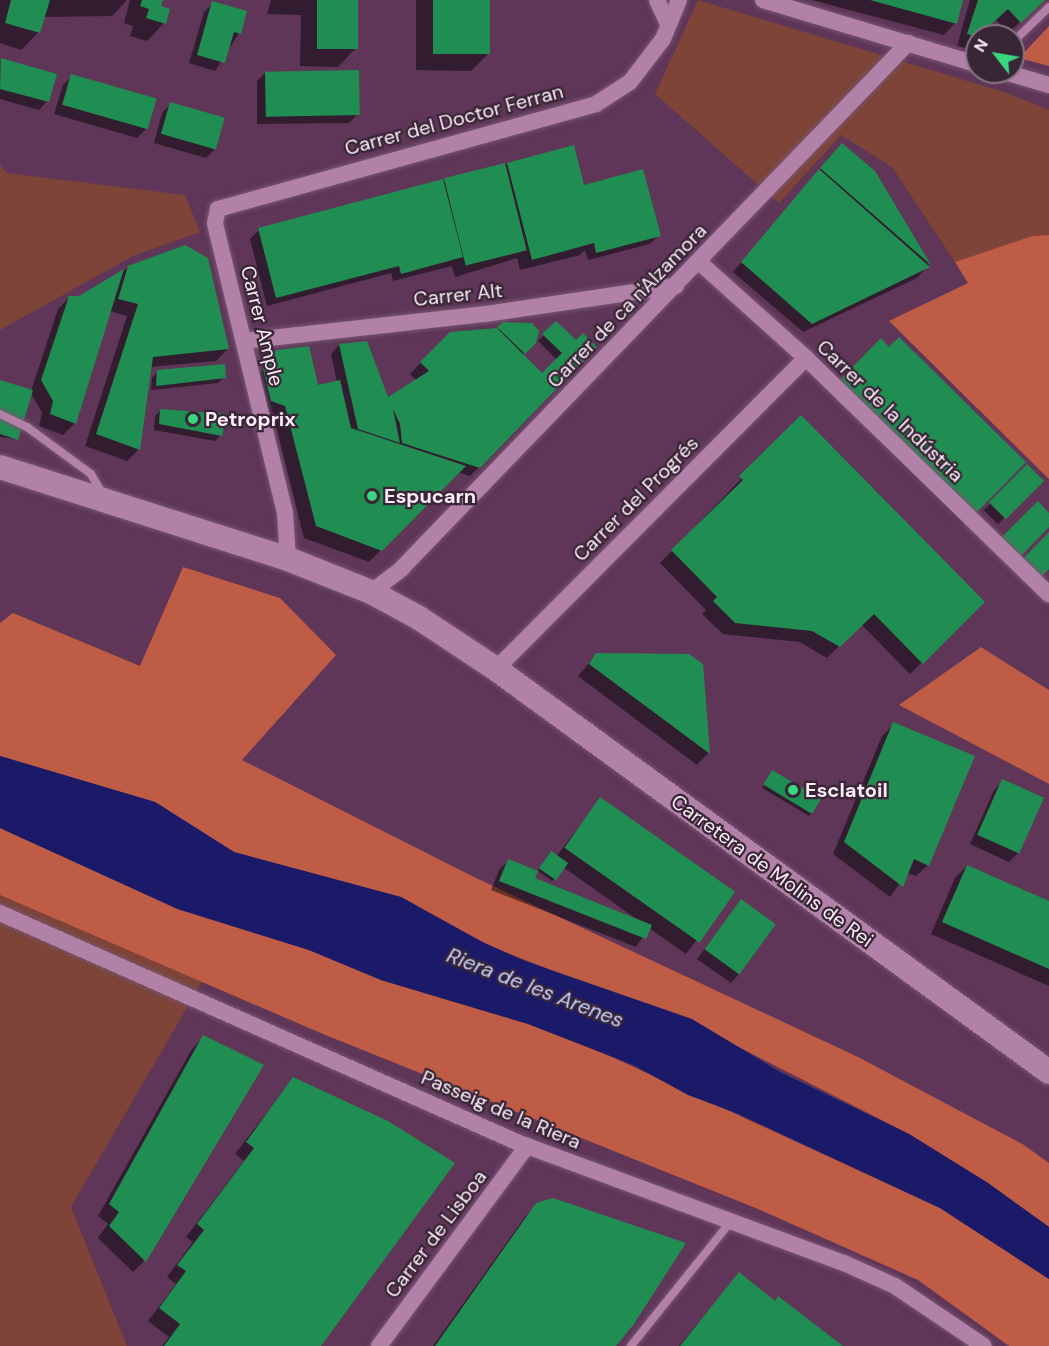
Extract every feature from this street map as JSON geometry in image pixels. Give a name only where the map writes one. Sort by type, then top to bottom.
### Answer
[{"type":"main road","name":"Carretera de Molins de Rei","points":[[0,467],[288,559],[371,592],[420,618],[495,669],[1043,1062]]},
{"type":"street","points":[[657,0],[668,24]]},
{"type":"street","name":"Carrer del Doctor Ferran","points":[[218,209],[596,104],[630,82],[663,39],[679,0]]},
{"type":"street","points":[[764,0],[965,60]]},
{"type":"street","name":"Carrer de ca n'Alzamora","points":[[371,592],[401,569],[908,43]]},
{"type":"street","points":[[1025,78],[1047,85]]},
{"type":"street","name":"Carrer Ample","points":[[218,209],[215,223],[285,513],[288,559]]},
{"type":"street","name":"Carrer de la Indústria","points":[[699,262],[806,358],[1049,594]]},
{"type":"street","name":"Carrer Alt","points":[[244,341],[486,314],[676,286]]},
{"type":"street","name":"Carrer del Progrés","points":[[495,669],[806,358]]},
{"type":"street","name":"Passeig de la Riera","points":[[0,913],[527,1146],[731,1221],[895,1286],[984,1346]]},
{"type":"street","name":"Carrer de Lisboa","points":[[379,1346],[527,1146]]},
{"type":"lane","points":[[1025,30],[1049,7]]},
{"type":"lane","points":[[0,414],[27,426],[91,474],[107,501]]},
{"type":"lane","points":[[631,1346],[731,1221]]},
{"type":"shaded area","points":[[698,0],[965,80],[965,84],[977,84],[1007,93],[1049,110],[1049,235],[1032,236],[955,262],[892,167],[841,135],[779,203],[655,94]]},
{"type":"shaded area","points":[[1049,26],[1049,66],[1025,60],[1025,52]]},
{"type":"shaded area","points":[[0,165],[7,173],[185,195],[200,232],[133,256],[0,330]]},
{"type":"shaded area","points":[[1049,235],[1049,479],[889,321],[968,283],[955,262],[1032,236]]},
{"type":"shaded area","points":[[183,567],[280,598],[336,655],[242,760],[474,877],[858,1057],[1024,1145],[1049,1163],[1049,1227],[988,1183],[909,1134],[666,1010],[615,995],[492,947],[401,897],[234,852],[155,802],[0,756],[0,623],[13,613],[140,666]]},
{"type":"shaded area","points":[[981,647],[1049,690],[1049,784],[899,705]]},
{"type":"shaded area","points":[[0,828],[177,909],[309,950],[381,980],[528,1024],[597,1050],[940,1208],[1049,1279],[1049,1346],[1009,1346],[918,1280],[758,1209],[323,1034],[0,895]]},
{"type":"shaded area","points":[[0,895],[202,982],[71,1207],[127,1346],[0,1346]]},
{"type":"water","name":"Riera de les Arenes","points":[[0,756],[155,802],[234,852],[401,897],[480,941],[525,961],[692,1019],[780,1072],[909,1134],[988,1183],[1049,1227],[1049,1279],[940,1208],[736,1113],[688,1095],[633,1065],[528,1024],[381,980],[309,950],[178,909],[0,828]]},
{"type":"building","points":[[11,0],[50,0],[40,33],[5,23]]},
{"type":"building","points":[[142,0],[163,0],[161,6],[170,9],[166,24],[146,18],[149,9],[140,6]]},
{"type":"building","points":[[317,0],[358,0],[358,49],[317,49]]},
{"type":"building","points":[[433,0],[490,0],[490,54],[433,54]]},
{"type":"building","points":[[870,0],[963,0],[957,24]]},
{"type":"building","points":[[978,0],[1045,0],[1021,23],[1008,9],[991,24],[970,24]]},
{"type":"building","points":[[212,1],[247,11],[241,34],[234,32],[225,63],[197,55]]},
{"type":"building","points":[[1,58],[57,74],[49,102],[0,89]]},
{"type":"building","points":[[359,70],[360,115],[266,117],[265,72]]},
{"type":"building","points":[[71,74],[157,99],[148,129],[62,105]]},
{"type":"building","points":[[170,102],[225,118],[216,149],[161,134]]},
{"type":"building","points":[[842,143],[875,171],[931,265],[820,168]]},
{"type":"building","points":[[574,145],[584,185],[643,169],[661,236],[596,253],[594,243],[532,260],[507,163]]},
{"type":"building","points":[[505,163],[527,250],[466,266],[444,178]]},
{"type":"building","points":[[819,169],[930,267],[812,324],[741,262]]},
{"type":"building","points":[[443,179],[463,257],[401,274],[399,266],[276,298],[258,228]]},
{"type":"building","points":[[185,245],[208,258],[229,349],[153,357],[140,450],[96,434],[138,304],[118,299],[128,266]]},
{"type":"building","points":[[124,269],[76,424],[50,414],[53,401],[41,380],[69,296],[79,296]]},
{"type":"building","points":[[556,321],[576,340],[583,333],[597,347],[480,468],[402,443],[400,424],[393,409],[400,443],[358,429],[339,344],[367,341],[388,397],[429,371],[420,362],[450,332],[497,328],[542,373],[562,353],[542,334]]},
{"type":"building","points":[[503,322],[532,323],[539,331],[536,343],[525,354],[497,327]]},
{"type":"building","points":[[899,337],[1026,462],[975,514],[881,421],[887,414],[879,422],[838,382],[881,338],[889,347]]},
{"type":"building","name":"Espucarn","points":[[309,346],[318,385],[340,380],[351,428],[466,466],[382,551],[316,526],[285,406],[271,401],[263,369],[276,350]]},
{"type":"building","points":[[225,364],[226,378],[156,386],[157,370]]},
{"type":"building","points":[[0,380],[33,390],[18,440],[0,434]]},
{"type":"building","name":"Petroprix","points":[[160,409],[227,414],[222,436],[159,424]]},
{"type":"building","points":[[801,415],[985,602],[923,664],[874,614],[840,647],[812,631],[735,623],[713,601],[717,597],[671,550],[743,480],[739,476]]},
{"type":"building","points":[[1027,464],[1044,481],[1006,519],[989,502]]},
{"type":"building","points":[[1038,501],[1049,513],[1049,527],[1018,559],[999,540]]},
{"type":"building","points":[[1049,532],[1049,569],[1039,579],[1021,561]]},
{"type":"building","points":[[596,653],[689,654],[703,664],[710,754],[589,664]]},
{"type":"building","points":[[893,722],[975,756],[929,866],[914,859],[903,887],[844,842]]},
{"type":"building","points":[[772,770],[821,799],[812,814],[763,785]]},
{"type":"building","points":[[1002,779],[1044,798],[1019,853],[977,835]]},
{"type":"building","points":[[600,797],[735,892],[700,942],[564,848]]},
{"type":"building","points":[[551,851],[568,863],[556,880],[539,868]]},
{"type":"building","points":[[508,859],[538,871],[535,878],[652,925],[646,939],[499,881]]},
{"type":"building","points":[[967,865],[1049,901],[1049,969],[942,922]]},
{"type":"building","points":[[741,899],[776,924],[739,974],[705,949]]},
{"type":"building","points":[[203,1035],[264,1065],[146,1262],[109,1226],[119,1212],[109,1204]]},
{"type":"building","points":[[293,1077],[388,1121],[455,1163],[321,1346],[164,1346],[180,1324],[159,1308],[186,1271],[177,1265],[204,1230],[197,1224],[254,1148],[246,1142]]},
{"type":"building","points":[[553,1198],[686,1243],[634,1324],[616,1346],[435,1346],[536,1203]]},
{"type":"building","points":[[739,1272],[775,1301],[778,1296],[843,1346],[680,1346]]},
{"type":"place","name":"Petroprix","points":[[193,419]]},
{"type":"place","name":"Espucarn","points":[[372,496]]},
{"type":"place","name":"Esclatoil","points":[[793,790]]}]
